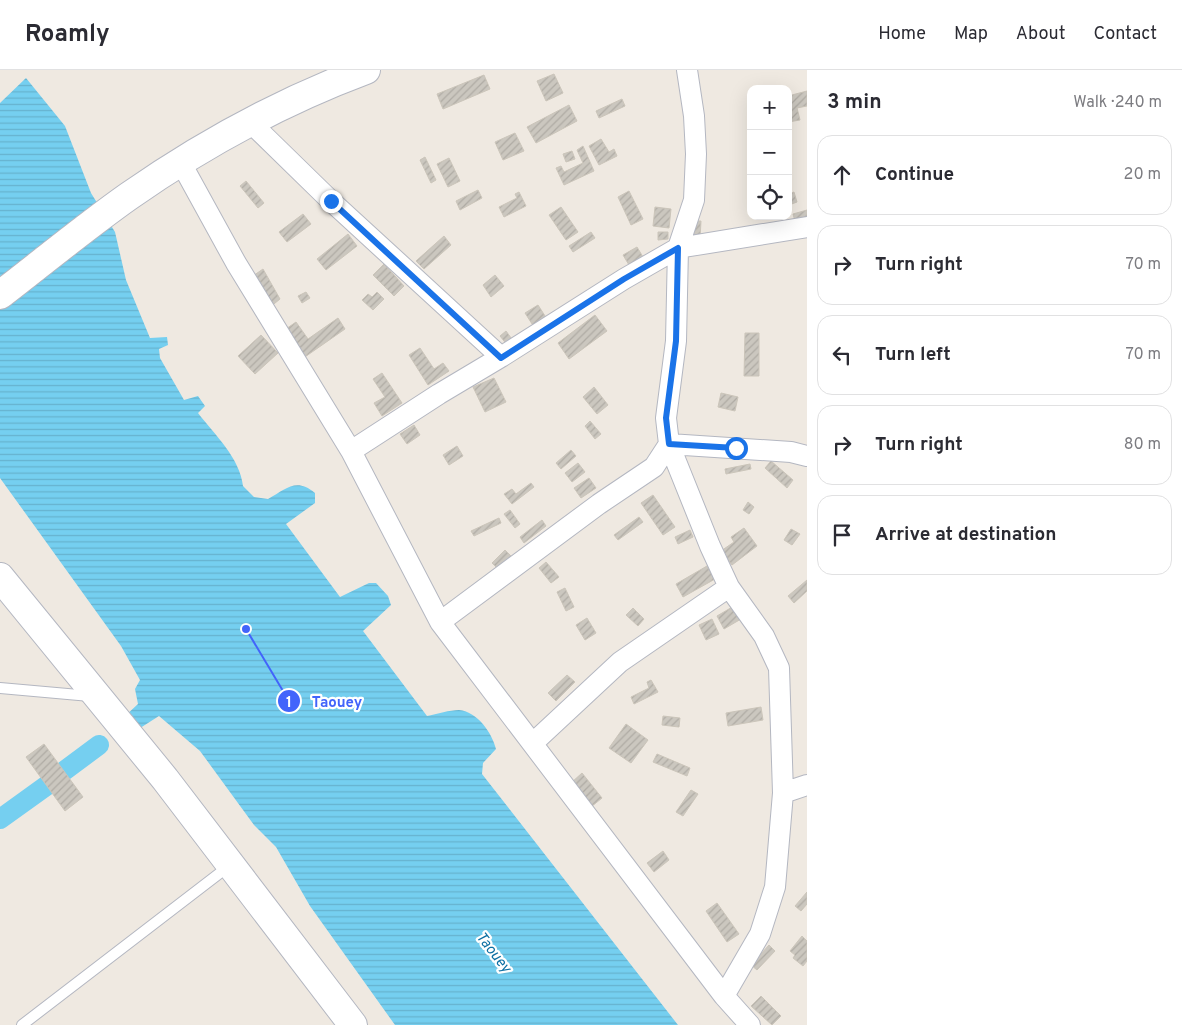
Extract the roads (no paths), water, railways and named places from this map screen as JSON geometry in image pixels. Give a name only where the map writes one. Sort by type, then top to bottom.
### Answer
[{"type":"main road","points":[[0,295],[130,196],[181,163],[250,122],[366,70]]},
{"type":"main road","points":[[0,577],[232,864],[353,1025]]},
{"type":"street","points":[[687,70],[694,116],[696,154],[694,200],[678,248],[676,341],[666,418],[669,444],[710,546],[730,587],[764,636],[779,668],[784,793],[775,887],[760,934],[724,996]]},
{"type":"street","points":[[250,122],[331,201],[501,358]]},
{"type":"street","points":[[181,163],[236,264],[351,451],[440,622],[724,996],[750,1025]]},
{"type":"street","points":[[351,451],[624,279],[678,248],[807,227]]},
{"type":"street","points":[[669,444],[791,452],[807,456]]},
{"type":"street","points":[[440,622],[599,504],[654,467],[669,444]]},
{"type":"street","points":[[532,743],[620,662],[730,587]]},
{"type":"street","points":[[784,793],[807,785]]},
{"type":"lane","points":[[0,688],[96,696]]},
{"type":"lane","points":[[22,1025],[232,864]]},
{"type":"water","points":[[26,78],[65,126],[91,193],[115,232],[126,280],[150,338],[167,337],[168,345],[159,349],[160,358],[184,400],[198,396],[205,406],[198,413],[232,456],[241,476],[243,486],[254,497],[268,499],[286,488],[297,485],[308,488],[315,493],[315,503],[286,524],[340,597],[369,583],[376,583],[388,596],[391,605],[363,631],[427,716],[459,710],[478,719],[488,730],[496,749],[483,763],[482,774],[678,1025],[395,1025],[310,906],[276,847],[254,825],[200,751],[159,716],[137,730],[124,717],[138,704],[135,689],[140,680],[121,646],[0,478],[0,103]]},
{"type":"waterway","points":[[64,771],[99,745]]},
{"type":"waterway","points":[[0,819],[46,786]]},
{"type":"place","name":"Taouey","points":[[246,629]]}]
